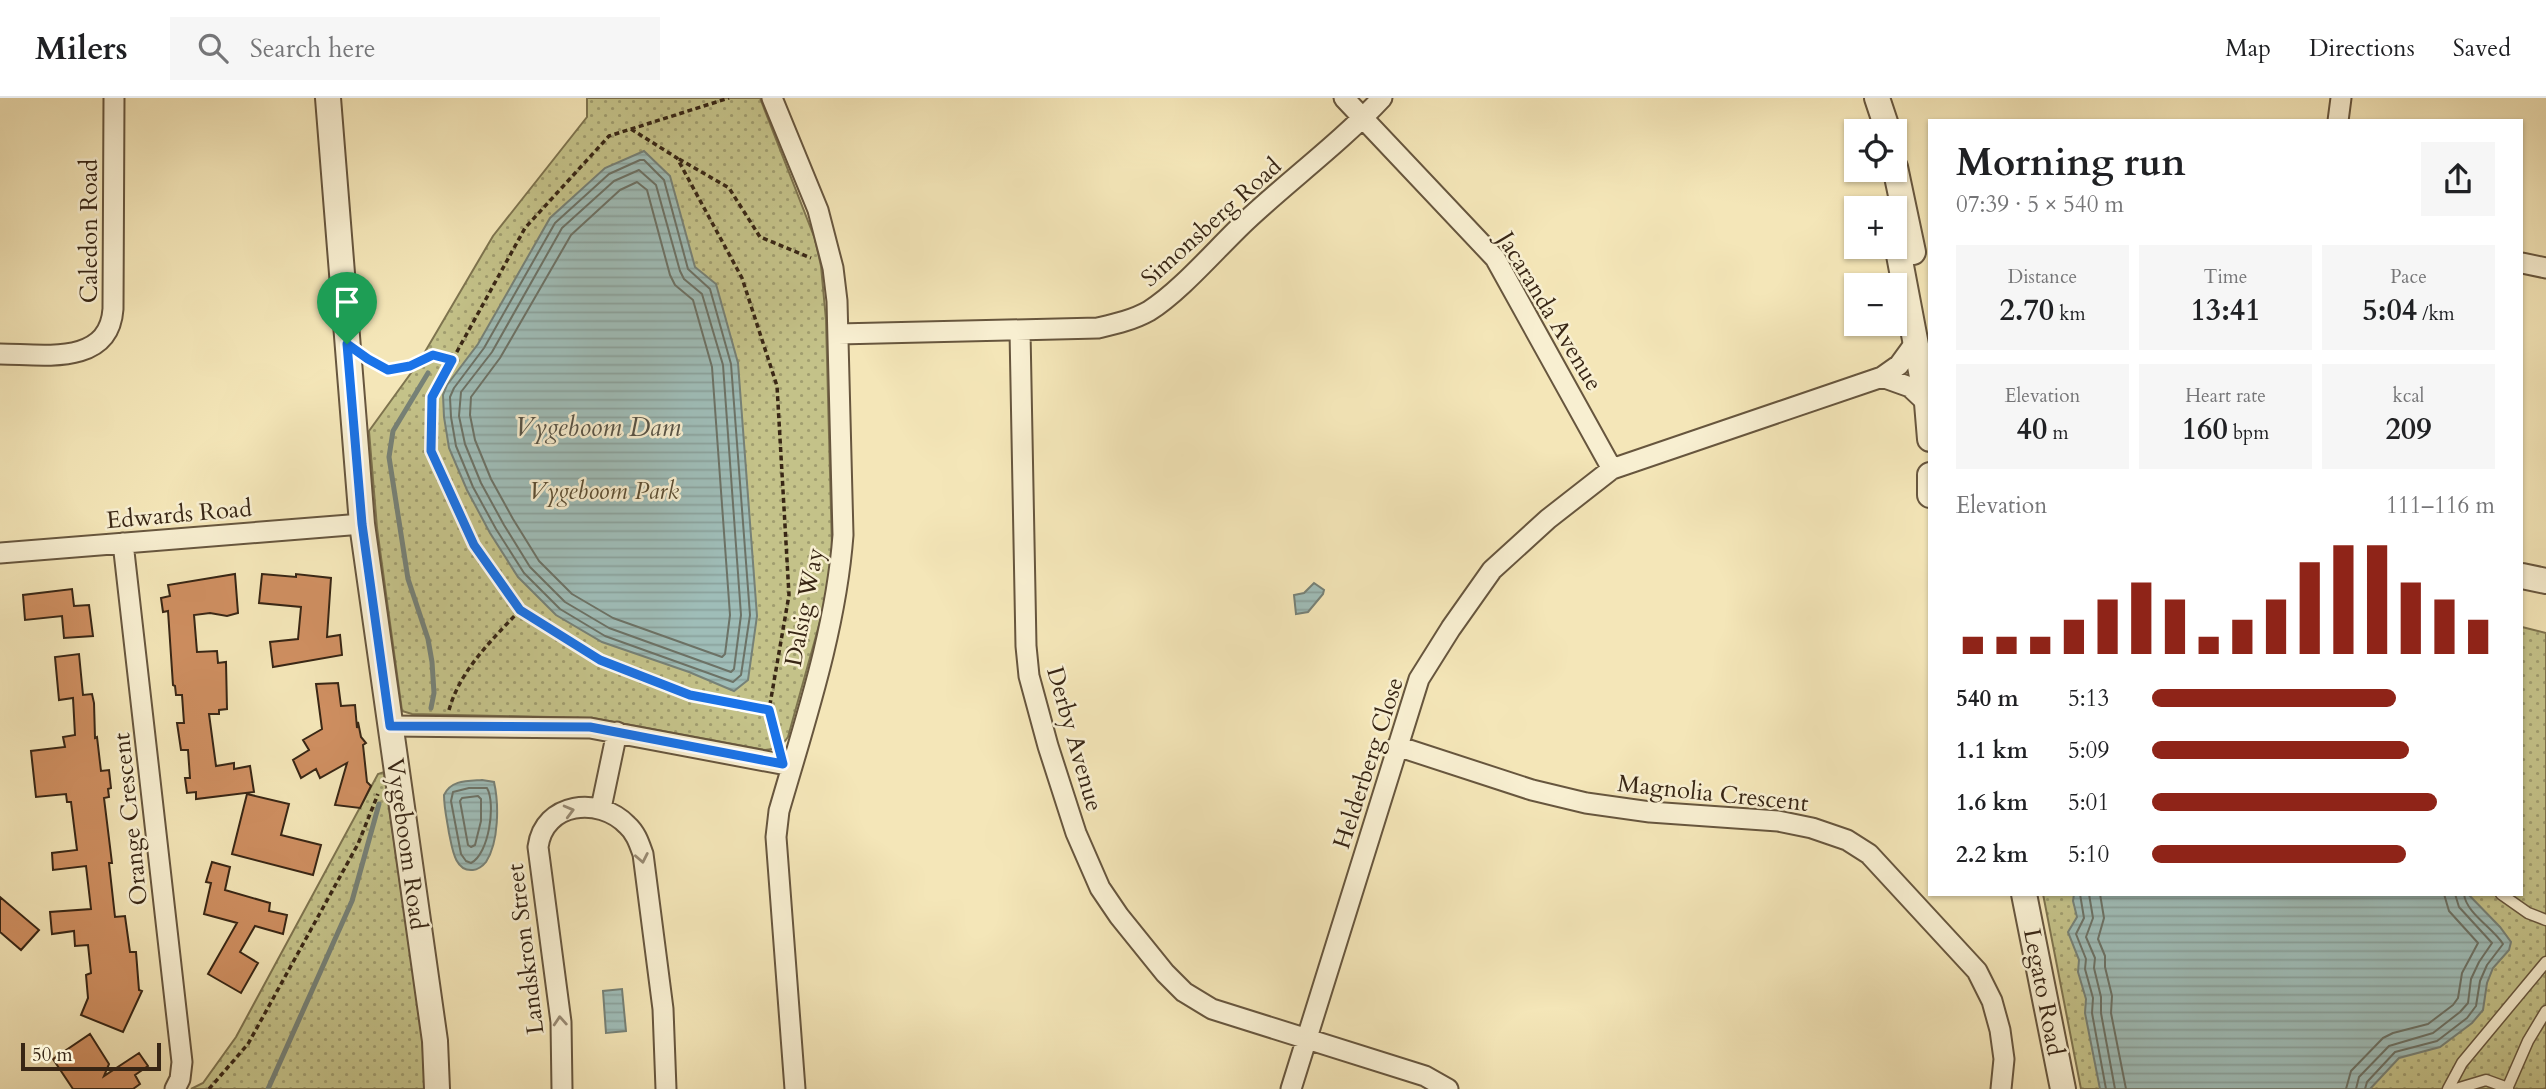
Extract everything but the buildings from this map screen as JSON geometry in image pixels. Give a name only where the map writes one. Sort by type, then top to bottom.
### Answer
[{"type":"street","name":"Caledon Road","points":[[0,354],[83,351],[99,342],[110,327],[113,309],[114,98]]},
{"type":"street","name":"Vygeboom Road","points":[[328,98],[362,524],[435,1041],[437,1089]]},
{"type":"street","name":"Dalsig Way","points":[[772,98],[818,210],[832,268],[838,334],[843,535],[841,568],[831,618],[788,765],[779,811],[776,855],[795,1089]]},
{"type":"street","name":"Jacaranda Avenue","points":[[1344,98],[1495,258],[1612,469]]},
{"type":"street","name":"Simonsberg Road","points":[[838,334],[1098,328],[1121,323],[1148,311],[1170,295],[1248,219],[1364,118],[1382,98]]},
{"type":"street","points":[[2338,119],[2341,98]]},
{"type":"street","points":[[1878,100],[1879,119]]},
{"type":"street","points":[[1878,100],[1884,119]]},
{"type":"street","points":[[1897,182],[1923,337],[1928,415]]},
{"type":"street","points":[[1902,259],[1923,337]]},
{"type":"street","points":[[2523,263],[2546,268]]},
{"type":"street","name":"Derby Avenue","points":[[1020,331],[1029,676],[1076,832],[1100,888],[1165,973],[1184,992],[1212,1009],[1307,1041]]},
{"type":"street","name":"Helderberg Close","points":[[1291,1089],[1419,679],[1492,570],[1548,519],[1612,469],[1882,377],[1899,365],[1923,337]]},
{"type":"street","points":[[1882,377],[1910,387],[1927,403]]},
{"type":"street","name":"Edwards Road","points":[[0,553],[362,524]]},
{"type":"street","name":"Orange Crescent","points":[[124,543],[182,1062],[180,1079],[175,1089]]},
{"type":"street","points":[[2523,576],[2546,581]]},
{"type":"street","points":[[390,726],[590,727],[788,765]]},
{"type":"street","points":[[617,732],[601,808],[627,824],[637,838],[643,854],[663,1009],[666,1089]]},
{"type":"street","name":"Magnolia Crescent","points":[[1398,746],[1532,790],[1586,803],[1650,812],[1778,821],[1812,828],[1847,840],[1869,855],[1977,971],[1992,1001],[2000,1030],[2004,1059],[2001,1089]]},
{"type":"street","name":"Landskron Street","points":[[562,1089],[561,1022],[538,847],[544,826],[557,814],[582,807],[601,808]]},
{"type":"street","name":"Legato Road","points":[[2024,896],[2063,1089]]},
{"type":"street","points":[[1307,1041],[1425,1076],[1448,1089]]},
{"type":"lane","points":[[2504,896],[2528,913],[2546,920]]},
{"type":"lane","points":[[2448,1089],[2462,1063],[2546,962]]},
{"type":"lane","points":[[2456,1089],[2486,1080],[2507,1089],[2528,1041],[2546,1011]]},
{"type":"path","points":[[729,98],[609,136],[524,228],[432,397],[431,451],[474,545],[520,610],[600,660],[690,695],[769,710]]},
{"type":"path","points":[[631,129],[729,188],[760,237],[832,268]]},
{"type":"path","points":[[677,158],[742,278],[777,386],[789,595],[769,710],[788,765]]},
{"type":"path","points":[[347,344],[388,370],[410,366],[433,355],[452,360]]},
{"type":"path","points":[[452,698],[481,652],[520,610]]},
{"type":"path","points":[[209,1089],[227,1072],[248,1044],[358,844],[378,794],[396,766]]},
{"type":"green space","name":"Vygeboom Park","points":[[587,98],[760,98],[815,239],[821,266],[826,320],[832,548],[826,600],[788,737],[781,745],[772,749],[765,750],[593,718],[412,714],[402,711],[377,528],[369,431],[419,362],[493,236],[587,117]]},
{"type":"green space","points":[[2523,627],[2546,633],[2546,1089],[2081,1089],[2043,896],[2523,896]]},
{"type":"green space","points":[[384,772],[422,1035],[425,1089],[191,1089],[203,1083],[236,1037],[378,774]]},
{"type":"water","name":"Vygeboom Dam","points":[[644,151],[670,176],[695,267],[716,284],[738,363],[757,616],[748,680],[734,691],[689,672],[602,642],[556,615],[518,577],[467,490],[449,448],[443,395],[447,385],[478,344],[550,218],[605,168]]},
{"type":"water","points":[[1314,583],[1324,590],[1323,594],[1308,612],[1296,614],[1294,595],[1304,593]]},
{"type":"water","points":[[482,780],[494,782],[497,801],[496,834],[486,862],[476,869],[467,870],[458,863],[453,851],[444,795],[455,784]]},
{"type":"water","points":[[2074,896],[2470,896],[2511,942],[2509,950],[2493,968],[2487,983],[2483,1010],[2472,1023],[2440,1047],[2399,1058],[2370,1089],[2100,1089],[2085,1013],[2086,999],[2078,972],[2079,960],[2068,932],[2077,917]]},
{"type":"water","points":[[622,989],[626,1031],[606,1033],[603,991]]},
{"type":"waterway","points":[[428,373],[393,431],[389,457],[408,579],[428,639],[432,662],[434,693],[431,708]]},
{"type":"waterway","points":[[268,1089],[352,901],[379,804]]},
{"type":"route","points":[[347,344],[388,370],[410,366],[433,355],[452,360],[432,397],[431,451],[474,545],[520,610],[600,660],[690,695],[769,710],[783,764],[590,727],[390,726],[362,524],[347,344]]}]
